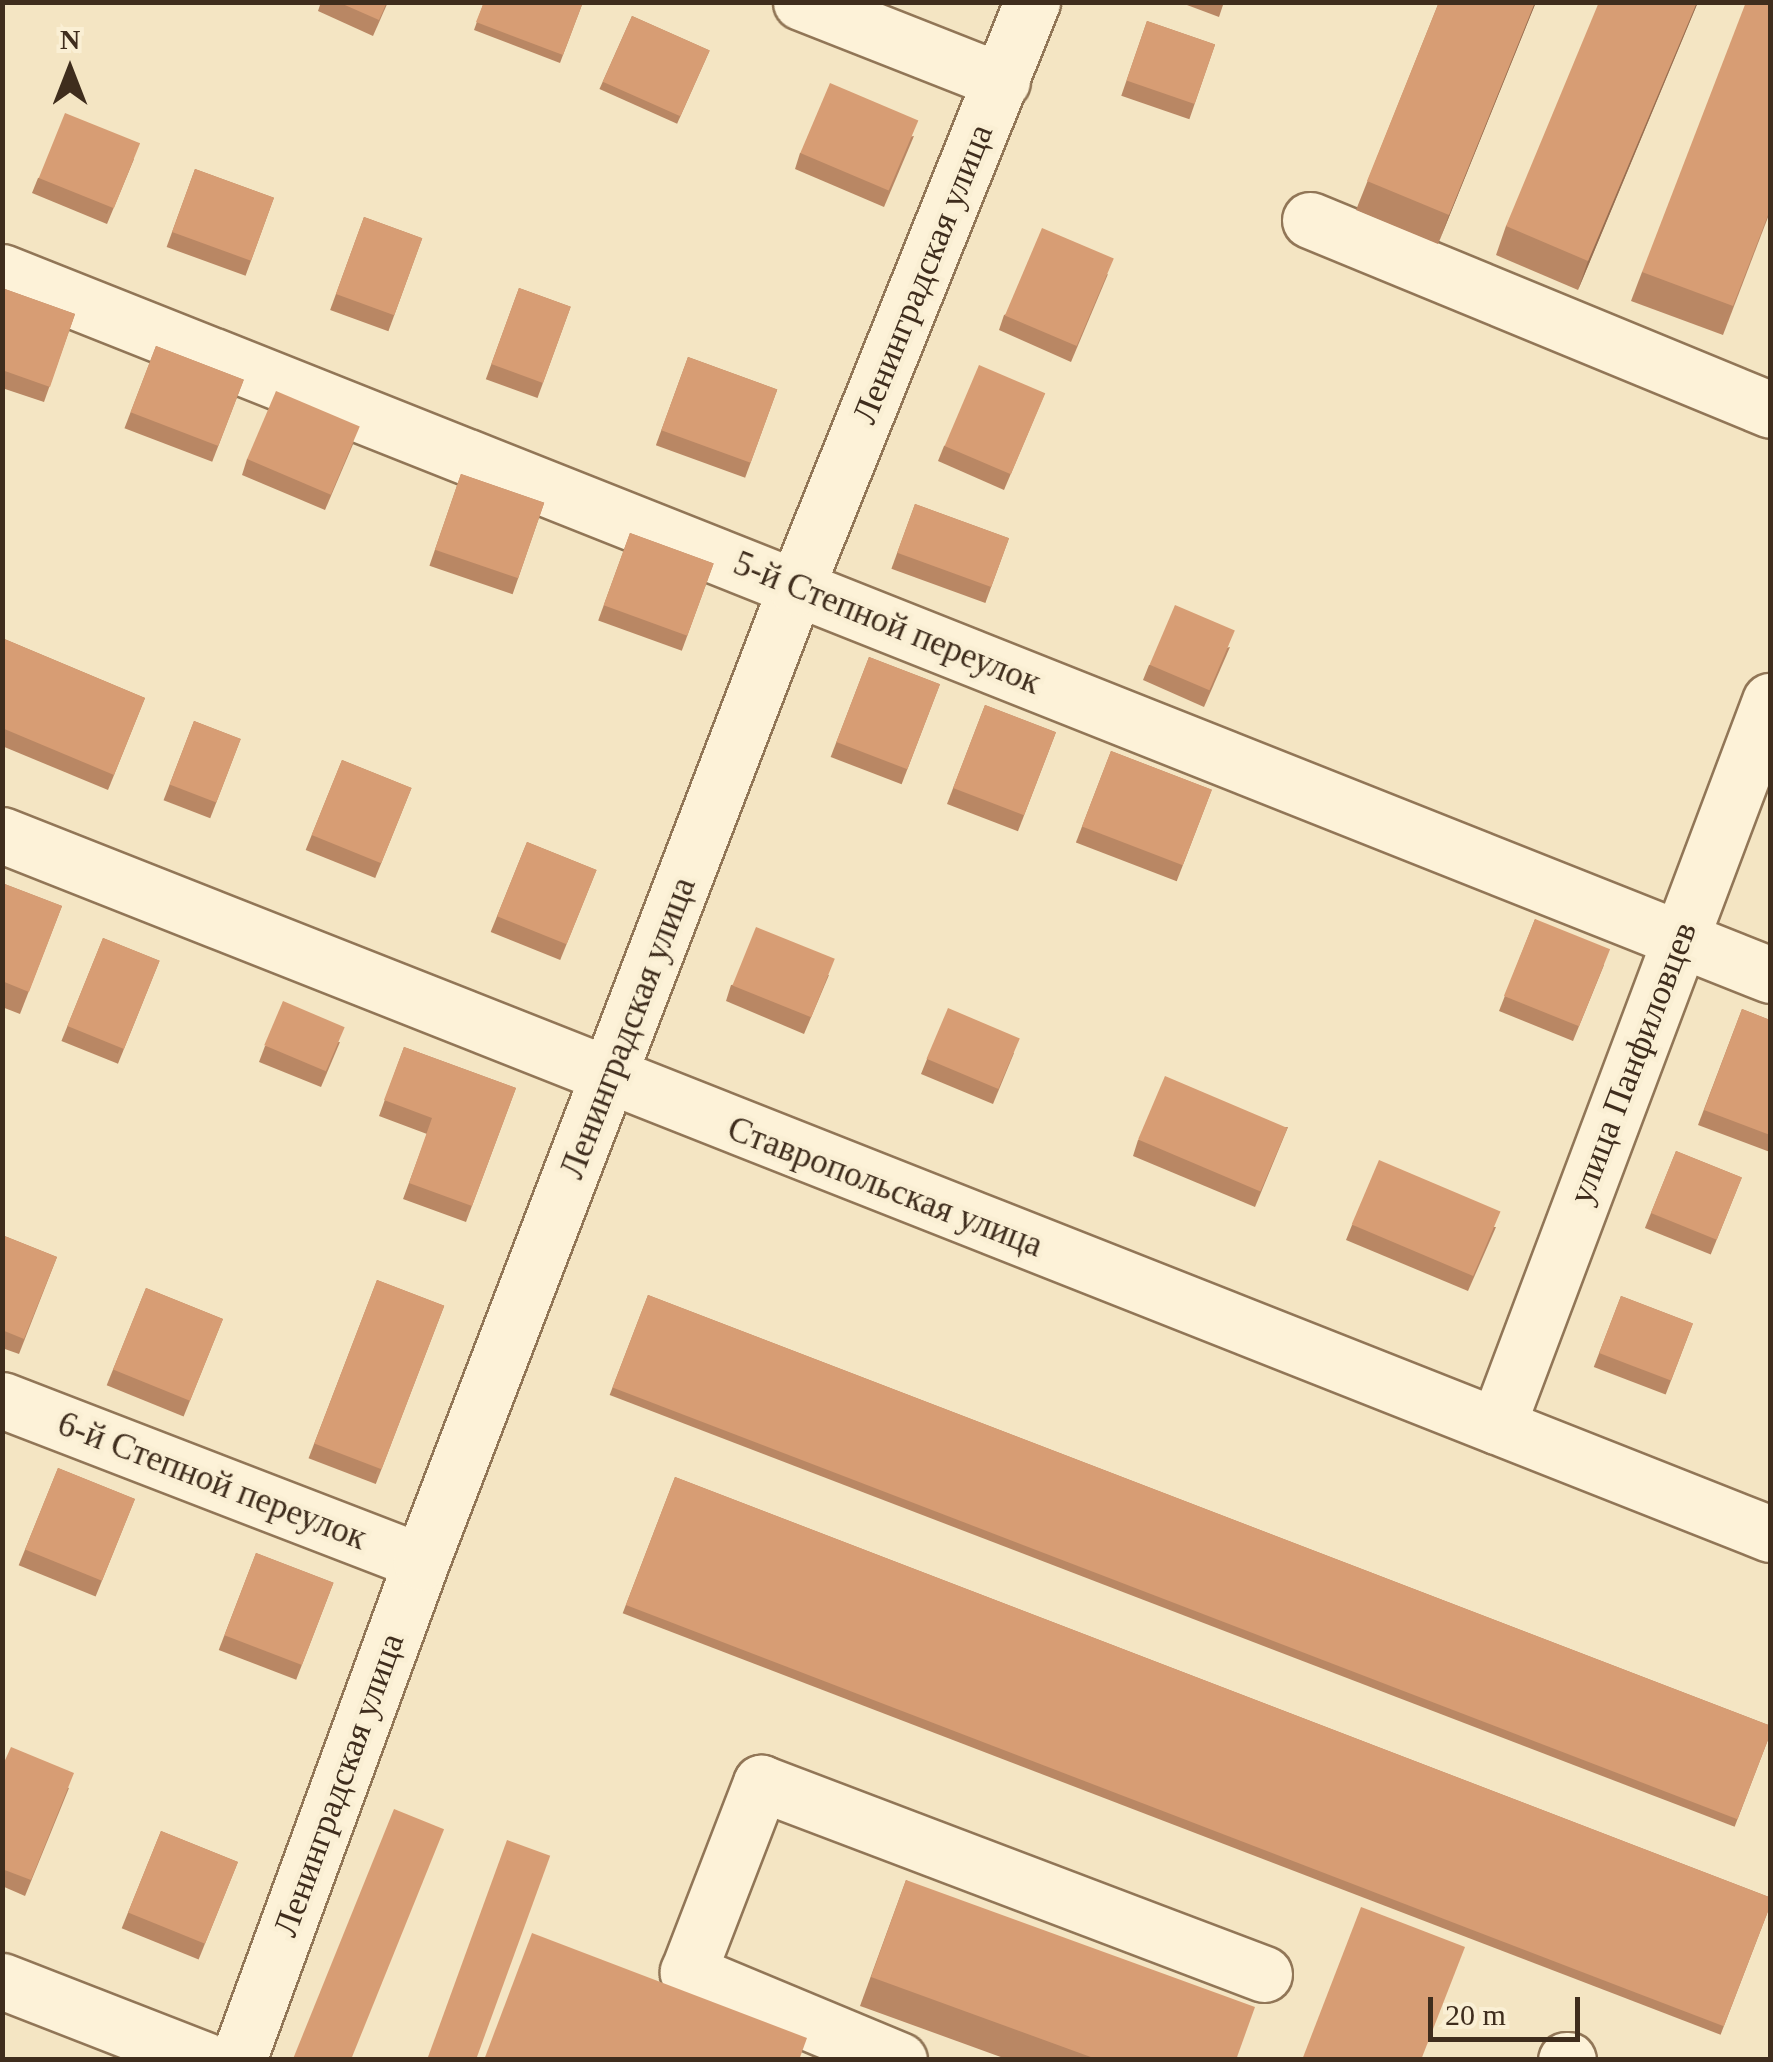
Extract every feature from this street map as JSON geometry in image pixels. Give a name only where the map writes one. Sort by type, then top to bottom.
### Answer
[{"type":"street","points":[[802,2],[1002,81]]},
{"type":"street","name":"Ленинградская улица","points":[[238,2060],[421,1562],[610,1080],[796,586],[1032,2]]},
{"type":"street","points":[[1310,220],[1770,410]]},
{"type":"street","name":"5-й Степной переулок","points":[[2,272],[1770,975]]},
{"type":"street","name":"улица Панфиловцев","points":[[1497,1426],[1770,701]]},
{"type":"street","name":"Ставропольская улица","points":[[2,835],[610,1080],[1770,1534]]},
{"type":"street","name":"6-й Степной переулок","points":[[2,1400],[421,1562]]},
{"type":"street","points":[[899,2060],[688,1972],[760,1783],[1264,1974]]},
{"type":"street","points":[[2,1980],[205,2060]]},
{"type":"building","points":[[338,2],[387,2],[379,20]]},
{"type":"building","points":[[484,2],[583,2],[563,55],[476,22]]},
{"type":"building","points":[[1439,2],[1535,2],[1449,215],[1367,181]]},
{"type":"building","points":[[1599,2],[1697,2],[1588,261],[1506,226]]},
{"type":"building","points":[[1746,2],[1770,2],[1770,210],[1733,306],[1642,272]]},
{"type":"building","points":[[632,16],[710,51],[680,116],[603,82]]},
{"type":"building","points":[[1147,21],[1215,44],[1195,104],[1126,81]]},
{"type":"building","points":[[830,83],[918,121],[889,190],[800,153]]},
{"type":"building","points":[[65,113],[140,143],[114,208],[39,178]]},
{"type":"building","points":[[195,169],[274,198],[251,261],[172,232]]},
{"type":"building","points":[[364,217],[422,238],[394,315],[336,294]]},
{"type":"building","points":[[1042,228],[1114,258],[1077,346],[1005,315]]},
{"type":"building","points":[[2,288],[75,314],[50,387],[2,370]]},
{"type":"building","points":[[519,288],[571,307],[543,383],[491,364]]},
{"type":"building","points":[[156,346],[244,380],[218,446],[131,412]]},
{"type":"building","points":[[688,357],[777,389],[751,463],[661,430]]},
{"type":"building","points":[[979,365],[1045,393],[1011,474],[945,446]]},
{"type":"building","points":[[276,391],[360,427],[331,495],[247,459]]},
{"type":"building","points":[[461,474],[544,503],[518,578],[435,550]]},
{"type":"building","points":[[915,504],[1009,538],[991,587],[897,553]]},
{"type":"building","points":[[630,533],[714,563],[687,636],[604,605]]},
{"type":"building","points":[[1175,605],[1235,630],[1209,690],[1150,665]]},
{"type":"building","points":[[2,638],[145,698],[114,775],[2,728]]},
{"type":"building","points":[[869,657],[940,684],[907,769],[836,742]]},
{"type":"building","points":[[985,705],[1056,732],[1024,815],[953,788]]},
{"type":"building","points":[[194,721],[241,739],[216,802],[170,784]]},
{"type":"building","points":[[1111,751],[1212,790],[1183,865],[1082,827]]},
{"type":"building","points":[[342,760],[412,788],[381,863],[312,835]]},
{"type":"building","points":[[527,842],[597,870],[567,944],[497,916]]},
{"type":"building","points":[[2,883],[62,906],[29,992],[2,981]]},
{"type":"building","points":[[1535,919],[1610,949],[1579,1026],[1504,996]]},
{"type":"building","points":[[756,927],[835,959],[811,1017],[732,985]]},
{"type":"building","points":[[103,938],[160,961],[124,1049],[67,1026]]},
{"type":"building","points":[[283,1001],[345,1027],[326,1071],[264,1045]]},
{"type":"building","points":[[948,1008],[1020,1038],[998,1089],[927,1059]]},
{"type":"building","points":[[1742,1009],[1770,1020],[1770,1135],[1704,1110]]},
{"type":"building","points":[[404,1047],[516,1088],[472,1206],[409,1183],[432,1118],[384,1100]]},
{"type":"building","points":[[1165,1076],[1287,1128],[1260,1191],[1138,1140]]},
{"type":"building","points":[[1676,1151],[1742,1178],[1717,1240],[1651,1213]]},
{"type":"building","points":[[1379,1160],[1501,1212],[1473,1276],[1352,1224]]},
{"type":"building","points":[[2,1235],[57,1257],[24,1339],[2,1330]]},
{"type":"building","points":[[377,1280],[444,1306],[382,1469],[314,1443]]},
{"type":"building","points":[[146,1288],[223,1319],[190,1401],[113,1370]]},
{"type":"building","points":[[648,1295],[1770,1726],[1737,1819],[613,1387]]},
{"type":"building","points":[[1621,1296],[1693,1324],[1671,1381],[1599,1353]]},
{"type":"building","points":[[58,1468],[135,1499],[102,1581],[25,1550]]},
{"type":"building","points":[[675,1477],[1770,1897],[1724,2026],[626,1605]]},
{"type":"building","points":[[256,1553],[333,1583],[302,1665],[224,1635]]},
{"type":"building","points":[[11,1747],[74,1773],[31,1880],[2,1869],[2,1767]]},
{"type":"building","points":[[394,1809],[444,1829],[351,2060],[294,2057]]},
{"type":"building","points":[[161,1831],[238,1862],[205,1944],[128,1913]]},
{"type":"building","points":[[507,1840],[550,1856],[476,2060],[427,2060]]},
{"type":"building","points":[[906,1880],[1255,2007],[1236,2060],[1099,2060],[871,1977]]},
{"type":"building","points":[[1361,1907],[1465,1947],[1421,2060],[1302,2060]]},
{"type":"building","points":[[532,1933],[807,2038],[799,2060],[484,2060]]}]
